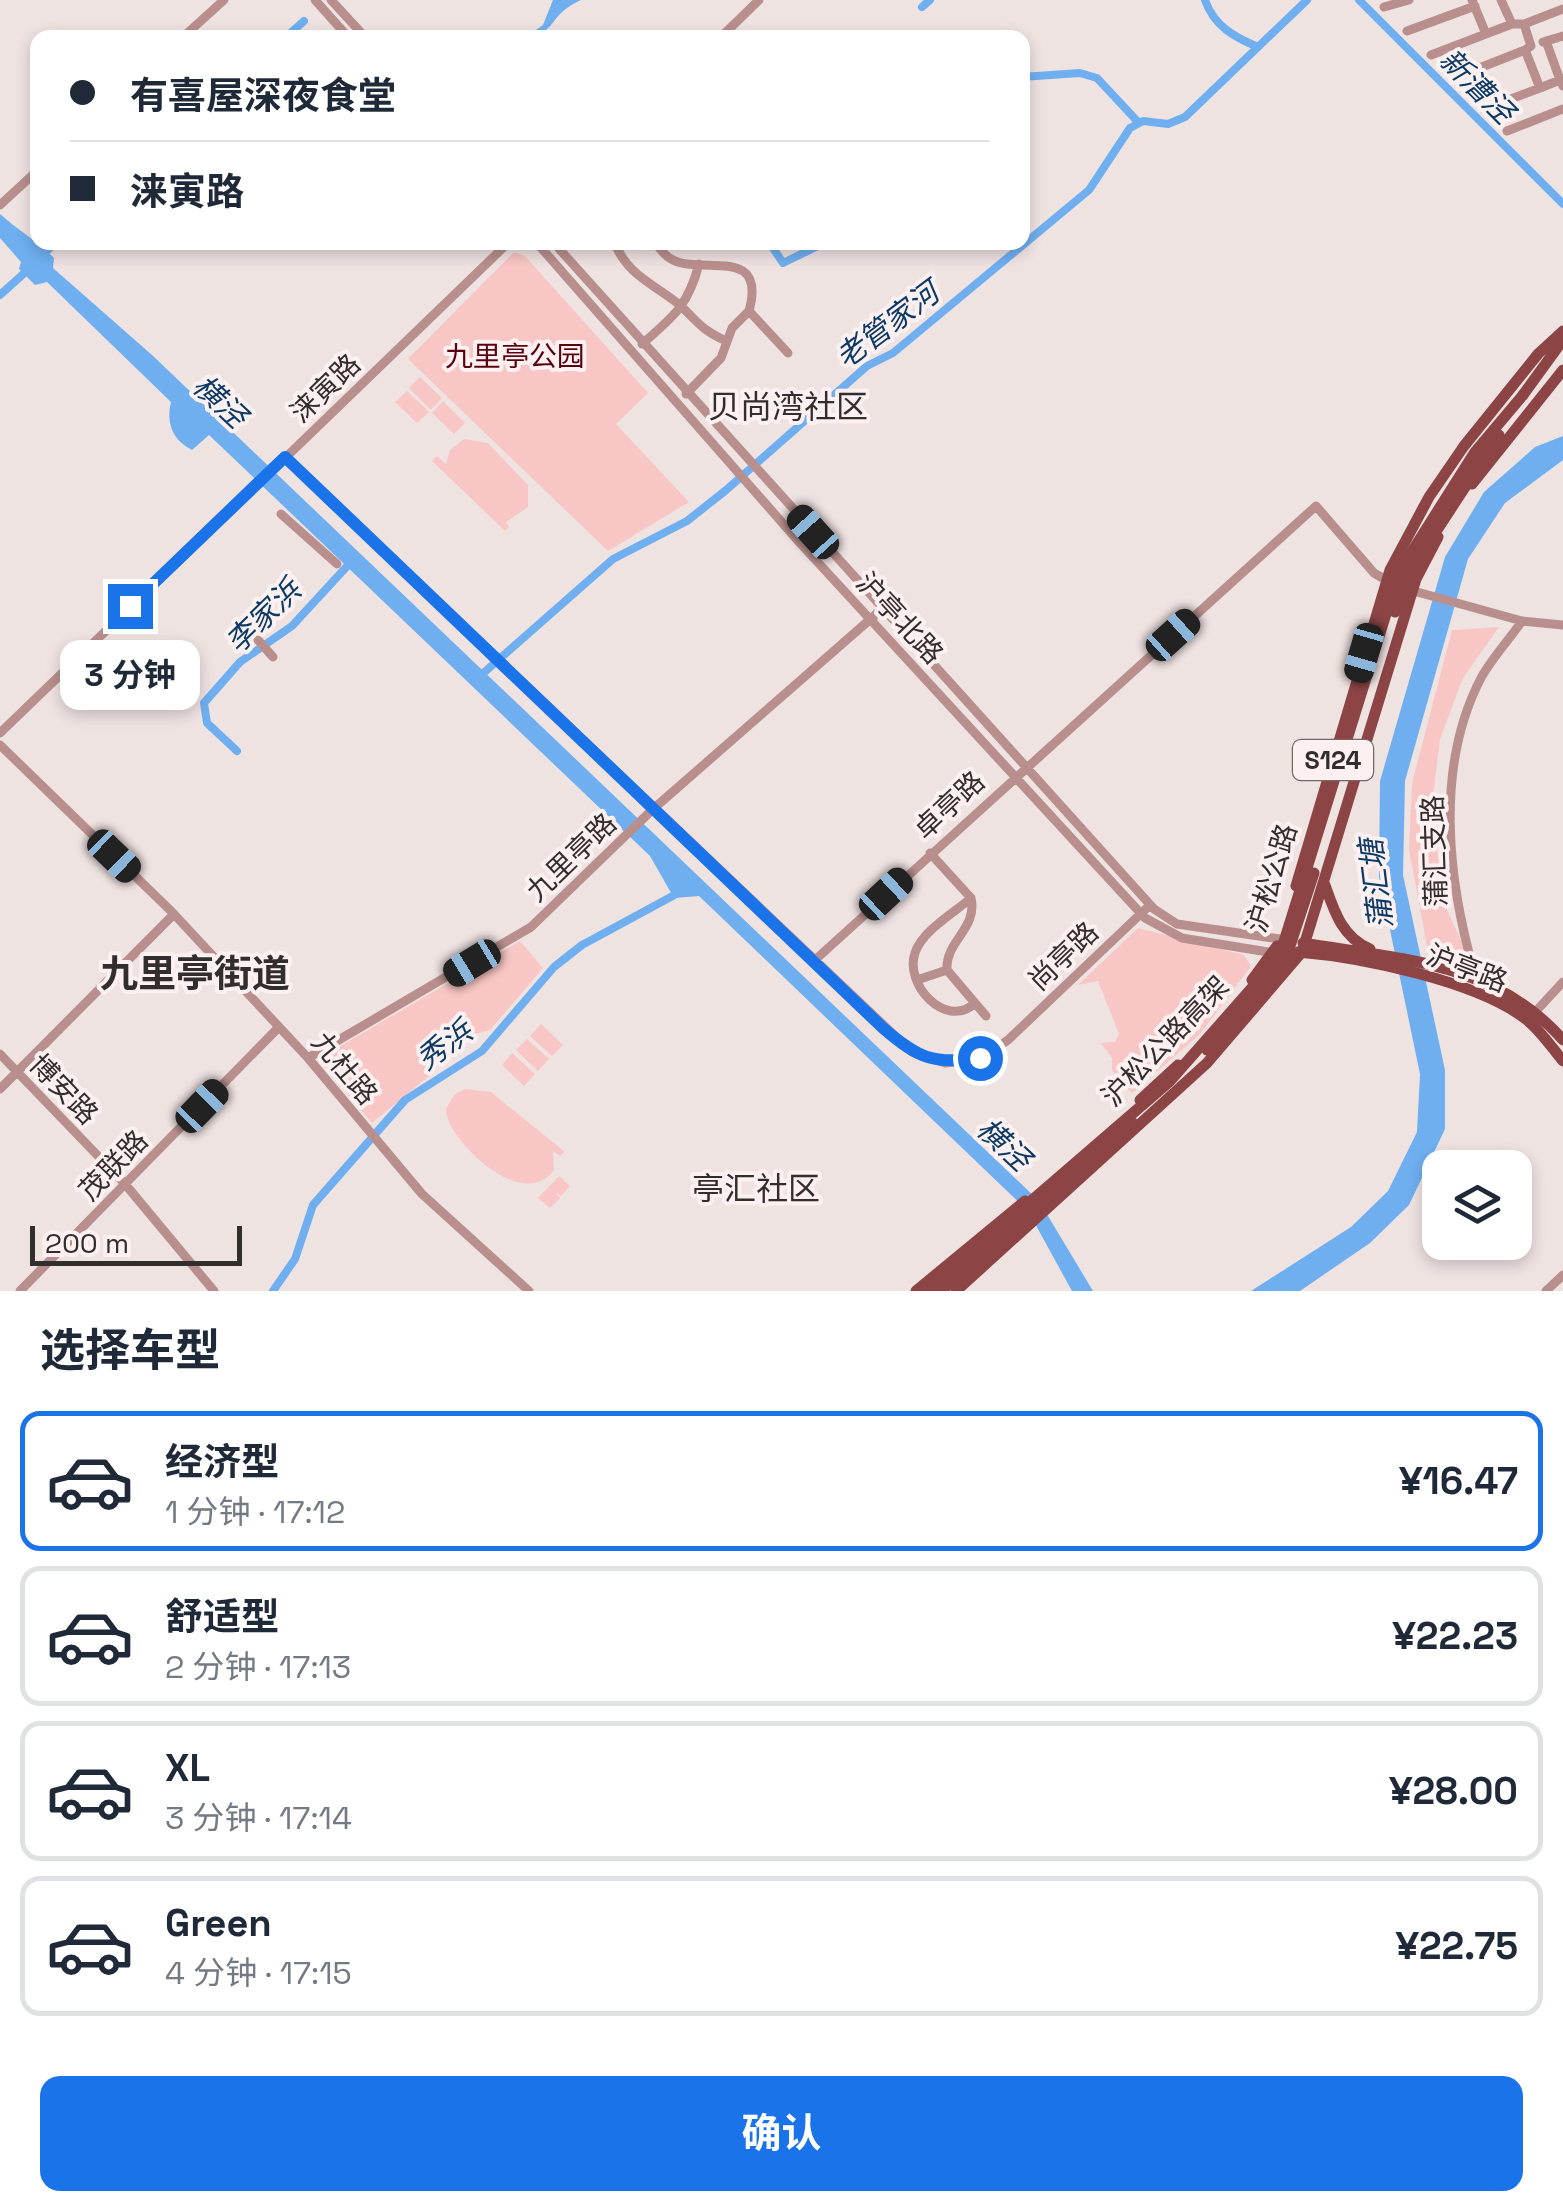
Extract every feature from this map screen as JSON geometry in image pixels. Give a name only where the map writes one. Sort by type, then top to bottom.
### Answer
[{"type":"main road","name":"沪松公路","points":[[916,1291],[1037,1192],[1190,1054],[1274,953],[1385,582],[1429,497],[1464,446],[1538,354],[1563,332]]},
{"type":"main road","name":"沪松公路高架","points":[[941,1291],[1172,1089],[1286,961],[1407,576],[1480,460],[1563,340]]},
{"type":"main road","name":"沪松公路高架","points":[[927,1291],[1168,1082],[1273,964],[1294,912],[1399,572],[1475,452],[1563,353]]},
{"type":"main road","name":"沪松公路","points":[[956,1291],[1207,1063],[1304,948],[1413,590],[1454,504],[1563,370]]},
{"type":"main road","points":[[1324,883],[1336,918],[1357,943],[1388,962]]},
{"type":"main road","name":"沪亭路","points":[[1280,939],[1304,948],[1428,971],[1475,975],[1537,1010],[1563,1040]]},
{"type":"main road","name":"沪亭路","points":[[1274,953],[1304,948]]},
{"type":"main road","name":"沪亭路","points":[[1428,971],[1527,1020],[1563,1061]]},
{"type":"street","points":[[191,30],[224,0]]},
{"type":"street","points":[[314,0],[342,30]]},
{"type":"street","points":[[331,0],[359,30]]},
{"type":"street","points":[[728,30],[759,0]]},
{"type":"street","points":[[1384,8],[1409,0]]},
{"type":"street","points":[[1502,0],[1512,24]]},
{"type":"street","points":[[1407,31],[1473,3],[1486,34]]},
{"type":"street","points":[[1431,56],[1563,9]]},
{"type":"street","points":[[1524,24],[1540,88]]},
{"type":"street","points":[[1454,78],[1563,36]]},
{"type":"street","points":[[1484,108],[1562,82],[1546,41]]},
{"type":"street","points":[[1507,131],[1563,109]]},
{"type":"street","points":[[0,205],[30,177]]},
{"type":"street","name":"涞寅路","points":[[0,733],[501,250]]},
{"type":"street","name":"沪亭北路","points":[[543,250],[870,620],[1140,912],[1182,938],[1274,953]]},
{"type":"street","name":"沪亭北路","points":[[560,250],[1150,905],[1177,924],[1280,939]]},
{"type":"street","points":[[619,250],[642,283],[681,309],[697,327],[726,341]]},
{"type":"street","points":[[663,250],[673,260],[734,266],[744,272],[753,298],[750,311],[726,341],[721,358],[677,403]]},
{"type":"street","points":[[632,352],[681,309],[691,295],[699,264]]},
{"type":"street","points":[[750,311],[788,353]]},
{"type":"street","name":"尚亭路","points":[[285,457],[912,1052],[945,1063],[980,1058],[1008,1040],[1150,905]]},
{"type":"street","name":"卓亭路","points":[[815,960],[1015,774],[1316,506],[1385,582]]},
{"type":"street","points":[[282,514],[337,564]]},
{"type":"street","points":[[1385,582],[1462,606],[1563,625]]},
{"type":"street","name":"九里亭路","points":[[308,1058],[530,927],[655,807],[882,610]]},
{"type":"street","name":"蒲汇支路","points":[[1475,975],[1458,920],[1449,812],[1460,739],[1481,678],[1522,620]]},
{"type":"street","points":[[258,640],[273,657]]},
{"type":"street","name":"九杜路","points":[[0,745],[174,914],[308,1058],[422,1194],[530,1291]]},
{"type":"street","points":[[930,853],[970,898],[970,924],[950,950],[947,970],[986,1016]]},
{"type":"street","points":[[970,898],[922,940],[913,960],[917,980],[928,997],[948,1012],[974,1004]]},
{"type":"street","points":[[0,1089],[174,914]]},
{"type":"street","points":[[917,980],[947,970]]},
{"type":"street","points":[[1537,1010],[1563,982]]},
{"type":"street","name":"茂联路","points":[[20,1291],[279,1027]]},
{"type":"street","name":"博安路","points":[[0,1054],[125,1184],[214,1291]]},
{"type":"street","points":[[1546,1291],[1563,1275]]},
{"type":"green space","name":"九里亭公园","points":[[514,252],[525,256],[648,393],[616,424],[689,502],[608,551],[408,359]]},
{"type":"green space","points":[[420,377],[442,398],[431,410],[409,388]]},
{"type":"green space","points":[[407,391],[429,412],[417,423],[395,402]]},
{"type":"green space","points":[[443,401],[465,423],[454,434],[432,413]]},
{"type":"green space","points":[[464,439],[488,443],[528,485],[528,507],[506,522],[509,527],[505,531],[432,461],[437,456],[446,464],[450,450]]},
{"type":"green space","points":[[1499,627],[1463,678],[1440,739],[1431,813],[1446,908],[1472,964],[1427,946],[1409,850],[1412,783],[1452,630]]},
{"type":"green space","points":[[1138,928],[1244,955],[1251,966],[1200,1034],[1132,1093],[1112,1070],[1112,1058],[1101,1043],[1115,1042],[1119,1034],[1098,981],[1078,985]]},
{"type":"green space","points":[[520,941],[543,968],[490,1030],[459,1038],[448,1046],[435,1071],[372,1123],[325,1067],[327,1054]]},
{"type":"green space","points":[[541,1024],[563,1045],[552,1056],[530,1036]]},
{"type":"green space","points":[[527,1039],[549,1059],[538,1071],[516,1050]]},
{"type":"green space","points":[[512,1053],[535,1074],[524,1086],[502,1065]]},
{"type":"green space","points":[[465,1089],[491,1092],[565,1152],[560,1156],[553,1151],[554,1170],[540,1181],[524,1183],[506,1178],[472,1153],[449,1122],[446,1109],[454,1095]]},
{"type":"green space","points":[[559,1176],[570,1186],[561,1196],[555,1192],[560,1198],[550,1208],[538,1198]]},
{"type":"water","points":[[553,0],[581,0],[568,7],[550,26],[536,30],[543,25]]},
{"type":"water","points":[[0,214],[30,238],[30,250],[45,250],[54,258],[53,268],[152,355],[1039,1201],[1093,1291],[1072,1291],[1028,1211],[699,896],[674,898],[650,856],[209,435],[192,450],[180,441],[170,424],[171,402],[47,282],[35,285],[19,269],[21,262],[0,238]]},
{"type":"water","points":[[1563,436],[1563,460],[1505,503],[1468,559],[1405,781],[1403,875],[1445,1070],[1445,1129],[1435,1150],[1422,1150],[1422,1178],[1409,1205],[1370,1243],[1300,1291],[1251,1291],[1351,1227],[1388,1191],[1417,1132],[1420,1074],[1379,877],[1380,781],[1445,557],[1484,492],[1535,447]]},
{"type":"waterway","points":[[922,7],[930,0]]},
{"type":"waterway","points":[[1205,0],[1226,30],[1258,47]]},
{"type":"waterway","name":"老管家河","points":[[1030,239],[1089,190],[1130,128],[1143,121],[1168,124],[1185,117],[1307,0]]},
{"type":"waterway","name":"新漕泾","points":[[1359,0],[1563,204]]},
{"type":"waterway","points":[[294,30],[304,21]]},
{"type":"waterway","points":[[1030,76],[1080,73],[1097,78],[1138,122]]},
{"type":"waterway","points":[[40,258],[48,250]]},
{"type":"waterway","points":[[774,250],[783,263],[810,250]]},
{"type":"waterway","name":"老管家河","points":[[480,676],[613,559],[687,521],[867,366],[893,353],[1017,250]]},
{"type":"waterway","points":[[0,295],[30,268]]},
{"type":"waterway","name":"李家浜","points":[[237,751],[207,723],[204,703],[240,662],[292,626],[350,563]]},
{"type":"waterway","name":"秀浜","points":[[273,1291],[295,1259],[313,1205],[405,1100],[482,1051],[554,967],[582,945],[680,892]]},
{"type":"district","name":"贝尚湾社区","points":[[788,407]]},
{"type":"district","name":"九里亭街道","points":[[195,974]]},
{"type":"district","name":"亭汇社区","points":[[756,1189]]},
{"type":"route","points":[[130,606],[285,457],[883,1028],[912,1052],[945,1063],[980,1058]]},
{"type":"water label","name":"横泾","points":[[220,401]]},
{"type":"water label","name":"蒲汇塘","points":[[1376,884]]},
{"type":"water label","name":"横泾","points":[[1004,1144]]}]
